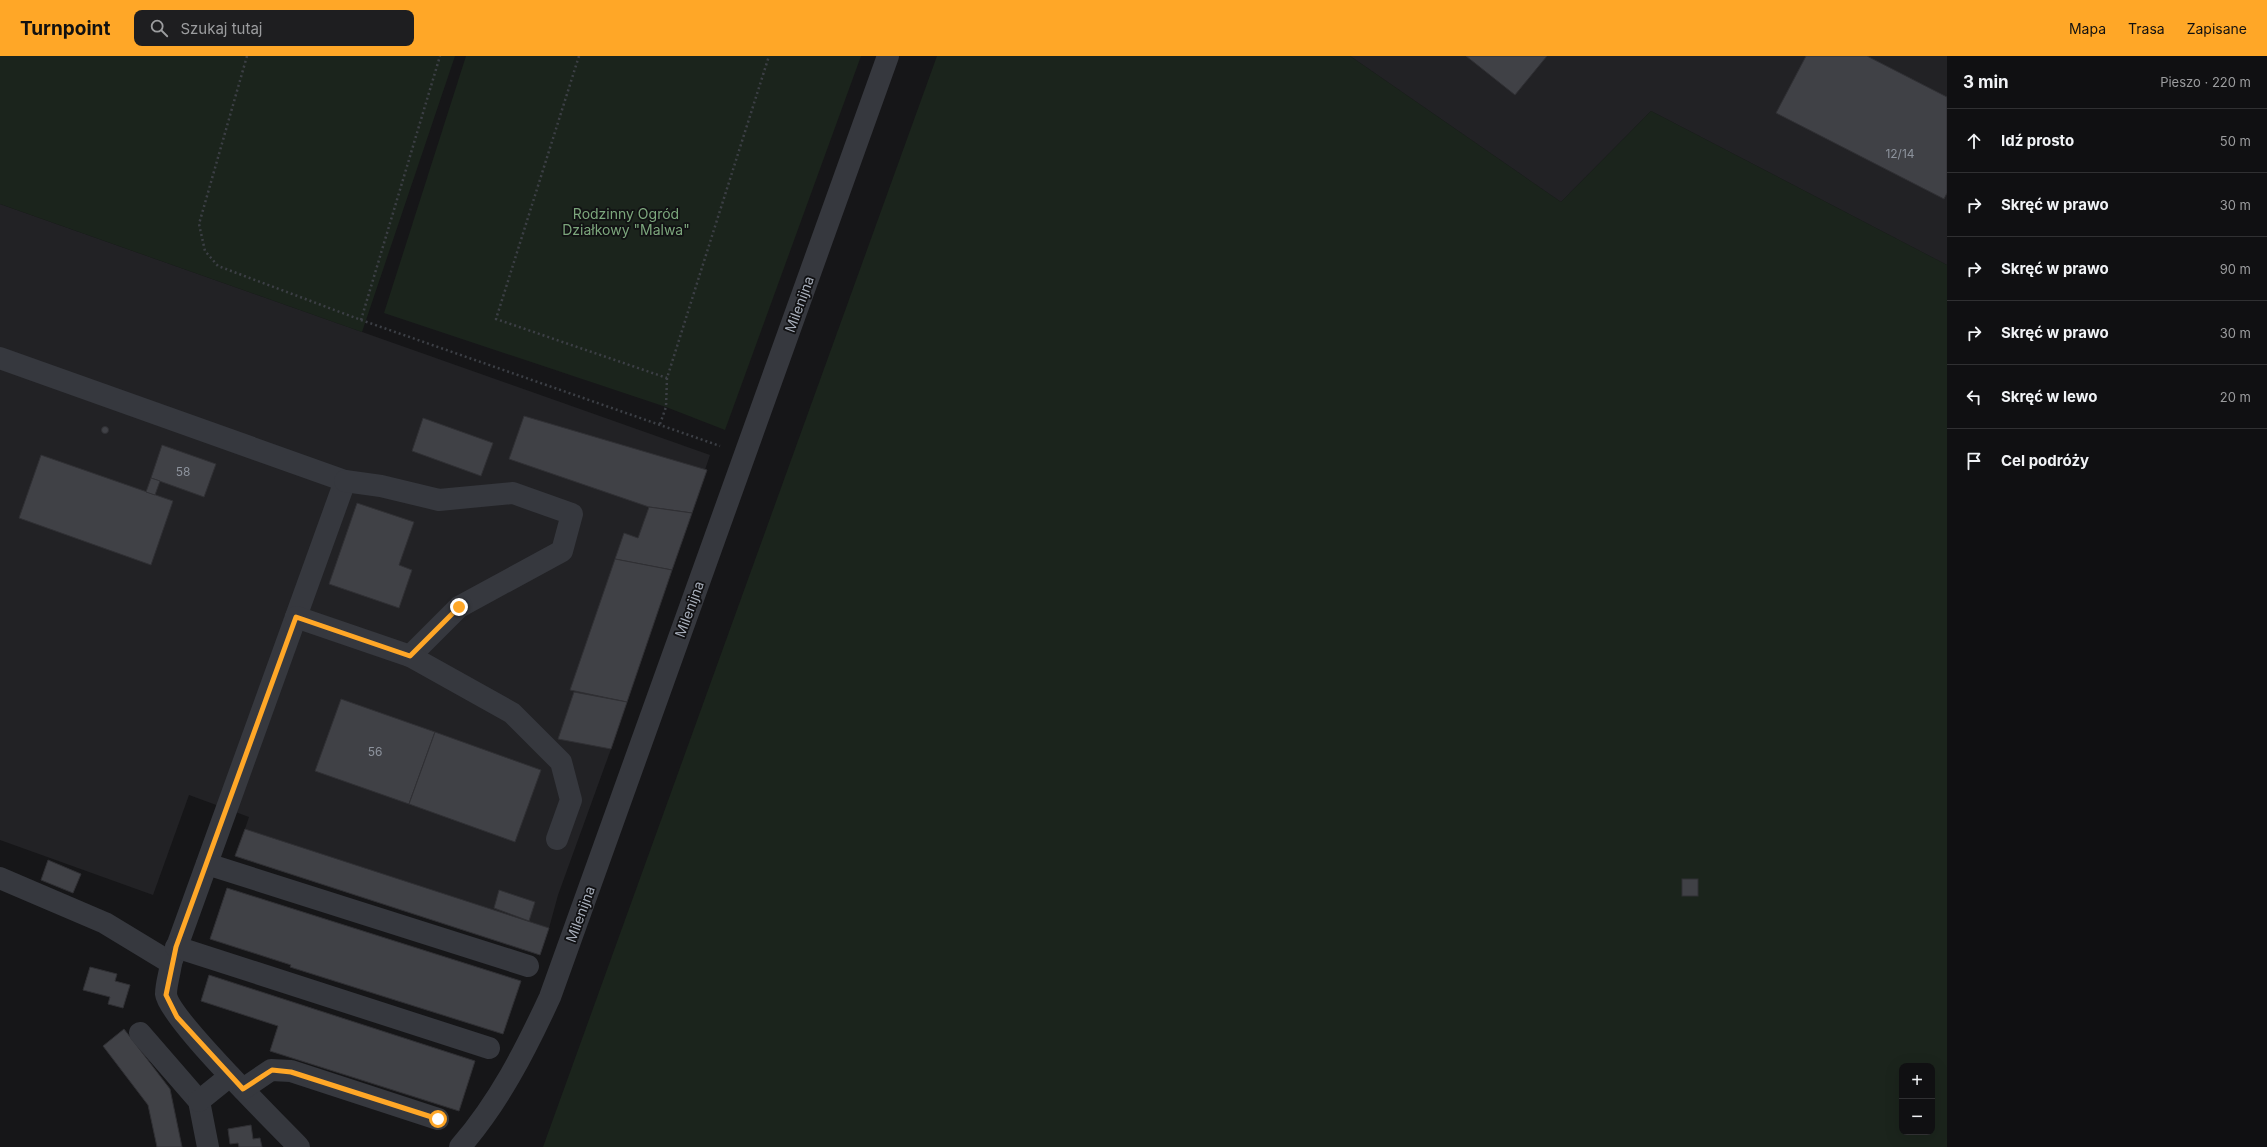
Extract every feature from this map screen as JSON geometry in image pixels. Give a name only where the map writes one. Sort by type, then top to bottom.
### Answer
[{"type":"street","name":"Milenijna","points":[[460,1147],[494,1105],[523,1055],[550,997],[888,56]]},
{"type":"street","points":[[0,358],[345,481],[380,486],[439,500],[513,493],[572,514],[562,552],[459,607],[410,656]]},
{"type":"street","points":[[299,1147],[177,1017],[166,995],[174,955],[345,481]]},
{"type":"street","points":[[296,617],[410,656],[512,713],[561,762],[571,800],[557,839]]},
{"type":"street","points":[[207,864],[528,966]]},
{"type":"street","points":[[0,878],[105,923],[174,955],[489,1048]]},
{"type":"street","points":[[140,1033],[199,1100],[208,1147]]},
{"type":"street","points":[[199,1100],[237,1082],[272,1070],[291,1072],[438,1119]]},
{"type":"path","points":[[247,56],[199,224],[205,251],[218,266],[361,320],[745,454]]},
{"type":"path","points":[[361,320],[440,56]]},
{"type":"path","points":[[579,56],[496,319],[666,378]]},
{"type":"path","points":[[660,424],[666,408],[666,378],[769,56]]},
{"type":"shaded area","points":[[1350,56],[1947,56],[1947,265],[1651,111],[1561,202]]},
{"type":"shaded area","points":[[0,204],[710,455],[611,749],[558,895],[549,928],[245,829],[249,817],[189,795],[153,895],[0,840]]},
{"type":"green space","points":[[0,56],[455,56],[362,332],[0,204]]},
{"type":"green space","name":"Rodzinny Ogród Działkowy \"Malwa\"","points":[[466,56],[861,56],[725,430],[666,407],[384,313]]},
{"type":"green space","points":[[937,56],[1350,56],[1561,202],[1651,111],[1947,265],[1947,1147],[543,1147]]},
{"type":"building","points":[[1466,56],[1547,56],[1515,95]]},
{"type":"building","points":[[1806,56],[1867,56],[1947,97],[1947,193],[1944,199],[1776,113]]},
{"type":"building","points":[[524,416],[707,470],[692,513],[649,507],[509,459]]},
{"type":"building","points":[[423,418],[493,443],[481,476],[412,451]]},
{"type":"building","points":[[105,427],[108,430],[105,433],[102,430]]},
{"type":"building","points":[[162,445],[216,464],[204,497],[151,478]]},
{"type":"building","points":[[41,455],[173,501],[151,565],[19,518]]},
{"type":"building","points":[[151,478],[160,481],[155,495],[146,492]]},
{"type":"building","points":[[357,503],[414,522],[399,565],[412,570],[399,608],[329,584]]},
{"type":"building","points":[[649,507],[692,513],[672,570],[615,559],[624,533],[638,538]]},
{"type":"building","points":[[615,559],[672,570],[627,702],[570,690]]},
{"type":"building","points":[[574,692],[627,702],[611,749],[558,739]]},
{"type":"building","points":[[341,699],[435,732],[409,804],[315,771]]},
{"type":"building","points":[[435,732],[541,770],[515,842],[409,804]]},
{"type":"building","points":[[245,829],[549,928],[540,955],[235,856]]},
{"type":"building","points":[[48,860],[81,874],[73,893],[41,880]]},
{"type":"building","points":[[1682,879],[1698,879],[1698,896],[1682,896]]},
{"type":"building","points":[[227,888],[521,981],[503,1034],[290,967],[291,965],[210,939]]},
{"type":"building","points":[[499,890],[535,902],[529,921],[494,908]]},
{"type":"building","points":[[90,967],[117,974],[115,981],[130,985],[123,1008],[108,1004],[110,997],[83,990]]},
{"type":"building","points":[[209,975],[475,1061],[459,1111],[270,1051],[278,1026],[201,1001]]},
{"type":"building","points":[[124,1029],[170,1089],[182,1147],[157,1147],[148,1105],[103,1046]]},
{"type":"building","points":[[251,1125],[253,1139],[260,1138],[262,1147],[239,1147],[238,1143],[230,1144],[228,1129]]},
{"type":"route","points":[[438,1119],[291,1072],[272,1070],[243,1089],[177,1017],[166,995],[171,964],[176,947],[296,617],[410,656],[459,607]]}]
